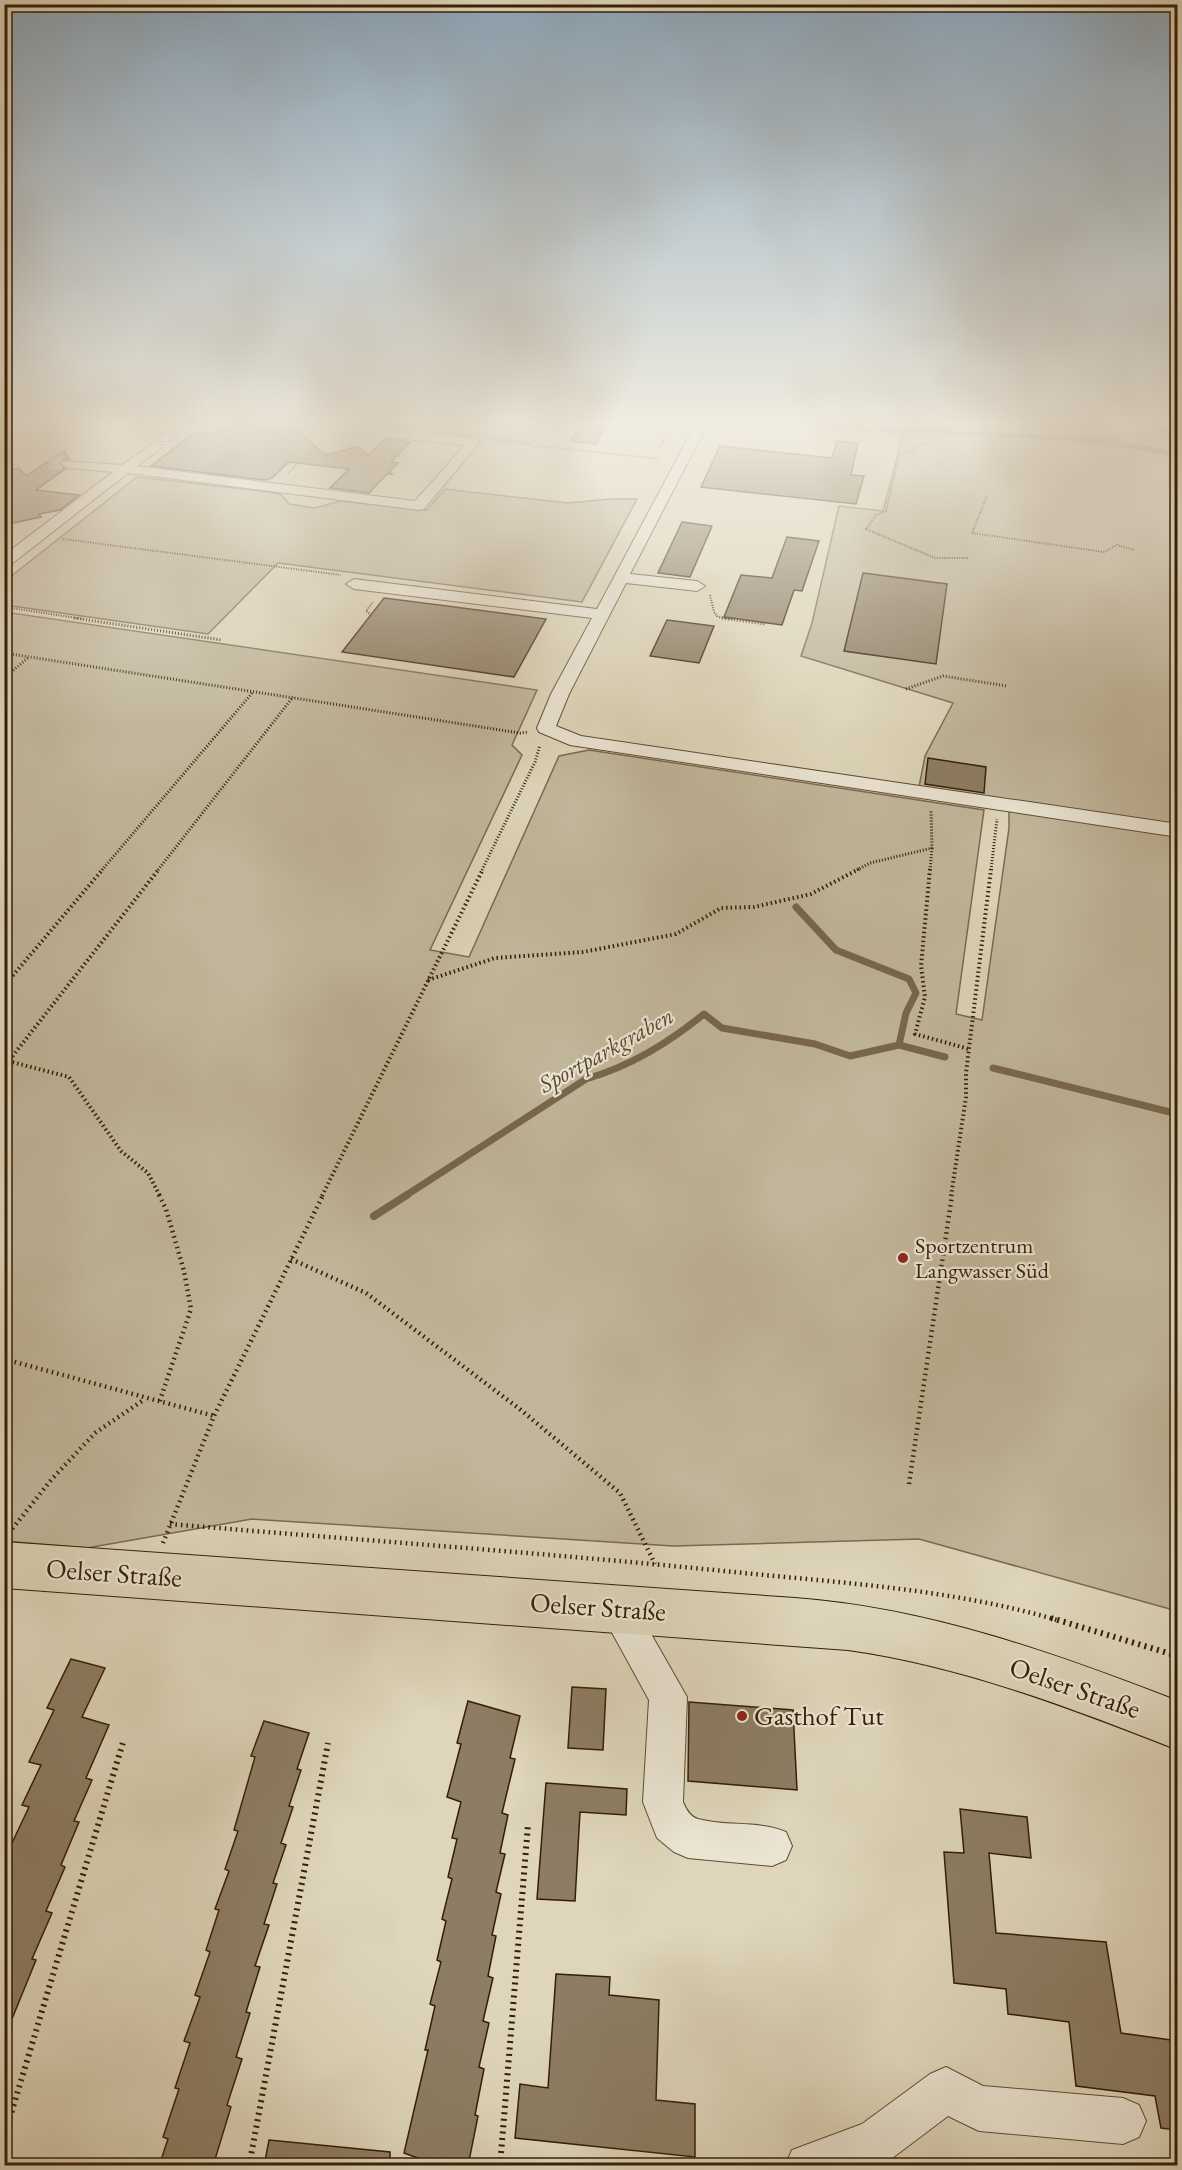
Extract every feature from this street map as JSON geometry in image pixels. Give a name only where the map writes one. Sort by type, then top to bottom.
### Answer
[{"type":"main road","name":"Oelser Straße","points":[[4,1565],[828,1624],[882,1632],[1025,1670],[1178,1726]]},
{"type":"street","points":[[4,563],[51,526]]},
{"type":"street","points":[[647,526],[560,694],[546,728],[577,741],[1178,831]]},
{"type":"street","points":[[14,537],[36,538]]},
{"type":"street","points":[[620,578],[697,586]]},
{"type":"street","points":[[354,584],[601,614]]},
{"type":"street","points":[[629,1610],[628,1629],[668,1697],[663,1802],[671,1824],[687,1838],[772,1846]]},
{"type":"street","points":[[808,2166],[875,2144],[946,2090],[979,2108],[1123,2121]]},
{"type":"path","points":[[868,526],[866,529],[935,558],[969,558]]},
{"type":"path","points":[[975,526],[972,533],[1104,552],[1117,545],[1134,550]]},
{"type":"path","points":[[36,538],[288,568],[283,574]]},
{"type":"path","points":[[697,586],[710,593],[714,612],[718,617],[766,624]]},
{"type":"path","points":[[4,607],[222,640]]},
{"type":"path","points":[[4,652],[520,733],[546,728]]},
{"type":"path","points":[[4,678],[29,657]]},
{"type":"path","points":[[906,689],[943,676],[1007,686]]},
{"type":"path","points":[[4,986],[253,692]]},
{"type":"path","points":[[4,1067],[7,1060],[293,697]]},
{"type":"path","points":[[151,1576],[214,1416],[535,762]]},
{"type":"path","points":[[930,795],[932,848],[921,966],[926,997],[915,1034],[969,1049]]},
{"type":"path","points":[[909,1484],[966,1097],[969,1049],[999,804]]},
{"type":"path","points":[[428,981],[495,958],[584,952],[676,934],[722,908],[754,907],[811,894],[870,863],[932,848]]},
{"type":"path","points":[[7,1060],[69,1077],[121,1151],[148,1173],[166,1209],[184,1271],[191,1309],[159,1403]]},
{"type":"path","points":[[291,1259],[366,1293],[521,1410],[611,1485],[620,1493],[655,1564]]},
{"type":"path","points":[[4,1359],[144,1399],[214,1416]]},
{"type":"path","points":[[4,1538],[51,1480],[95,1433],[144,1399]]},
{"type":"path","points":[[171,1524],[655,1564],[920,1591],[1033,1613],[1178,1656]]},
{"type":"path","points":[[4,2137],[124,1739]]},
{"type":"path","points":[[249,2166],[328,1743]]},
{"type":"path","points":[[500,2166],[528,1825]]},
{"type":"shaded area","points":[[74,526],[622,526],[582,602],[278,563],[208,634],[5,605],[5,581]]},
{"type":"shaded area","points":[[834,526],[1177,526],[1177,1611],[919,1539],[673,1546],[252,1519],[87,1548],[5,1541],[5,612],[537,690],[512,745],[522,755],[430,950],[469,957],[559,756],[589,750],[984,810],[956,1014],[982,1020],[1009,828],[1009,802],[919,787],[925,756],[953,703],[801,656],[812,623]]},
{"type":"building","points":[[680,526],[712,526],[690,577],[658,573]]},
{"type":"building","points":[[787,537],[819,541],[802,591],[794,590],[782,625],[724,617],[741,575],[772,578]]},
{"type":"building","points":[[863,573],[947,584],[936,664],[844,651]]},
{"type":"building","points":[[384,598],[546,619],[514,677],[342,652]]},
{"type":"building","points":[[667,620],[714,626],[699,663],[650,656]]},
{"type":"building","points":[[928,758],[986,767],[984,793],[925,784]]},
{"type":"building","points":[[71,1659],[105,1668],[82,1717],[109,1725],[86,1778],[92,1780],[74,1821],[79,1822],[61,1865],[65,1867],[46,1911],[52,1913],[32,1959],[36,1960],[5,2036],[4,1860],[29,1807],[22,1805],[41,1765],[29,1762],[54,1710],[47,1708]]},
{"type":"building","points":[[572,1687],[606,1689],[603,1750],[568,1748]]},
{"type":"building","points":[[468,1701],[520,1716],[510,1758],[515,1759],[502,1813],[508,1815],[500,1853],[505,1854],[496,1892],[501,1894],[492,1935],[496,1936],[488,1976],[493,1978],[483,2021],[489,2023],[479,2067],[484,2069],[475,2115],[478,2116],[468,2166],[439,2166],[404,2153],[428,2050],[425,2050],[435,2006],[430,2004],[441,1962],[437,1960],[446,1921],[442,1919],[452,1879],[448,1877],[457,1839],[452,1838],[461,1802],[447,1797],[461,1744],[457,1743]]},
{"type":"building","points":[[689,1702],[793,1710],[797,1790],[688,1781]]},
{"type":"building","points":[[264,1721],[309,1733],[297,1769],[301,1770],[289,1806],[293,1807],[281,1843],[286,1845],[273,1883],[277,1884],[264,1924],[269,1925],[255,1966],[260,1967],[246,2012],[250,2013],[236,2057],[242,2059],[227,2105],[231,2107],[213,2166],[159,2166],[168,2139],[163,2137],[179,2089],[175,2088],[190,2043],[184,2041],[200,1997],[195,1995],[210,1952],[206,1950],[219,1910],[215,1909],[229,1871],[225,1869],[238,1831],[234,1830],[255,1757],[251,1756]]},
{"type":"building","points":[[546,1783],[627,1789],[626,1815],[580,1812],[575,1901],[537,1899]]},
{"type":"building","points":[[960,1809],[1027,1817],[1031,1858],[989,1853],[996,1933],[1106,1942],[1121,2033],[1178,2041],[1178,2130],[1161,2128],[1155,2096],[1076,2086],[1069,2022],[1008,2014],[1006,1989],[954,1983],[944,1852],[964,1853]]},
{"type":"building","points":[[556,1974],[610,1977],[609,1995],[659,2000],[656,2100],[695,2104],[695,2157],[515,2138],[520,2084],[548,2088]]},
{"type":"building","points":[[269,2140],[390,2152],[390,2166],[264,2166]]},
{"type":"waterway","points":[[796,907],[836,950],[909,979],[916,993],[906,1013],[899,1045]]},
{"type":"waterway","name":"Sportparkgraben","points":[[405,1196],[586,1079],[634,1060],[677,1035],[704,1014],[722,1028],[815,1044],[850,1056],[899,1045]]},
{"type":"waterway","name":"Sportparkgraben","points":[[899,1045],[945,1057]]},
{"type":"waterway","name":"Sportparkgraben","points":[[993,1068],[1178,1114]]},
{"type":"waterway","name":"Sportparkgraben","points":[[374,1216],[407,1195]]},
{"type":"place","name":"Sportzentrum Langwasser Süd","points":[[903,1258]]},
{"type":"place","name":"Gasthof Tut","points":[[742,1716]]}]
